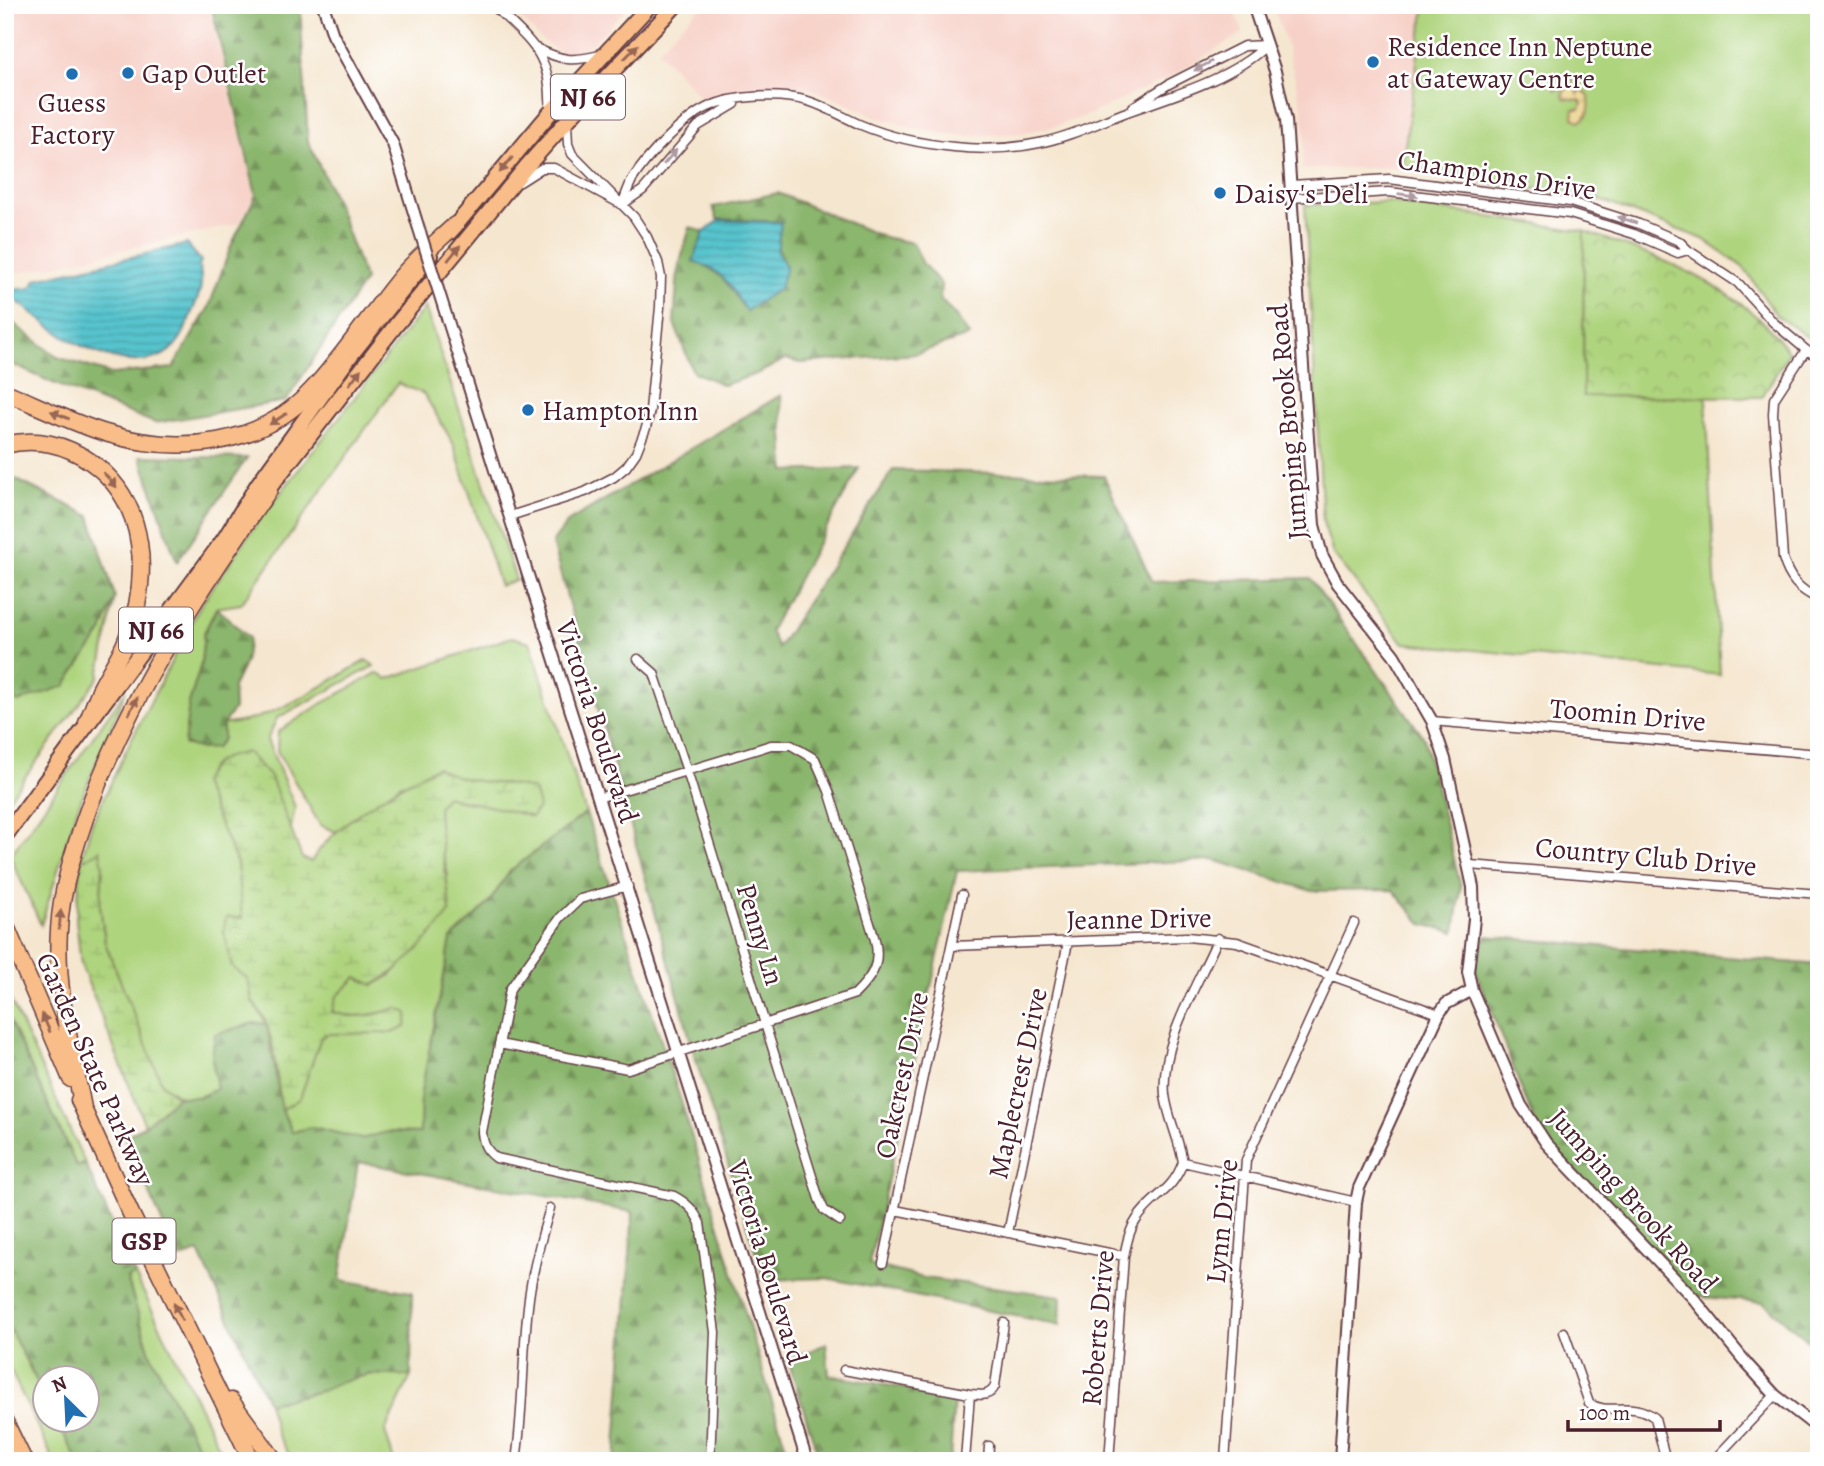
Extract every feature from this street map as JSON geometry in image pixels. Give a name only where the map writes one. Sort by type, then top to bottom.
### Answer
[{"type":"highway","name":"NJ 66","points":[[5,836],[225,538],[258,484],[351,355],[455,225],[550,113],[650,5]]},
{"type":"highway","name":"NJ 66","points":[[225,538],[269,490],[372,354],[503,194],[567,120],[676,5]]},
{"type":"highway","points":[[5,392],[90,427],[137,441],[200,444],[230,439],[258,430],[283,416],[314,389],[403,274],[455,225]]},
{"type":"highway","points":[[5,445],[23,441],[50,443],[85,458],[114,483],[128,504],[136,524],[141,567],[136,607],[126,641],[101,688],[87,723]]},
{"type":"highway","points":[[83,1108],[64,1011],[58,950],[61,908],[70,864],[103,773],[144,684],[195,599],[269,490]]},
{"type":"highway","name":"Garden State Parkway","points":[[5,924],[132,1216],[252,1461]]},
{"type":"highway","points":[[209,1373],[275,1461]]},
{"type":"highway","points":[[5,1422],[24,1461]]},
{"type":"street","name":"Victoria Boulevard","points":[[324,5],[338,46],[393,144],[807,1461]]},
{"type":"street","points":[[493,5],[535,47],[550,78],[550,113]]},
{"type":"street","name":"Jumping Brook Road","points":[[1253,5],[1284,108],[1310,489],[1318,545],[1338,584],[1394,655],[1433,721],[1445,759],[1473,887],[1474,919],[1468,972],[1472,990],[1521,1105],[1546,1143],[1694,1298],[1775,1395],[1819,1429]]},
{"type":"street","points":[[622,205],[632,181],[666,140],[682,124],[716,104],[768,97],[794,98],[819,105],[889,135],[923,143],[975,149],[1040,143],[1074,134],[1176,95],[1250,60],[1267,45]]},
{"type":"street","points":[[1122,114],[1156,91],[1244,46],[1267,45]]},
{"type":"street","points":[[535,47],[569,61],[603,55]]},
{"type":"street","points":[[622,205],[643,190],[698,126],[744,99]]},
{"type":"street","points":[[510,516],[585,492],[608,481],[631,460],[646,428],[661,277],[655,254],[634,216],[572,154],[568,144],[567,120]]},
{"type":"street","points":[[503,194],[535,171],[554,168],[622,205]]},
{"type":"street","points":[[1380,179],[1380,193]]},
{"type":"street","name":"Champions Drive","points":[[1291,184],[1389,179],[1570,202],[1639,224],[1679,241],[1688,250],[1738,283],[1773,322],[1805,351],[1819,357]]},
{"type":"street","name":"Champions Drive","points":[[1292,198],[1380,193],[1570,214],[1634,234],[1678,253],[1688,250]]},
{"type":"street","points":[[1805,351],[1774,399],[1773,414],[1783,558],[1787,575],[1803,592],[1819,599]]},
{"type":"street","name":"Penny Ln","points":[[638,659],[654,673],[687,771],[819,1199],[824,1210],[840,1221]]},
{"type":"street","name":"Toomin Drive","points":[[1433,721],[1819,754]]},
{"type":"street","points":[[499,1044],[628,1069],[855,994],[868,982],[877,967],[875,940],[829,791],[815,759],[791,745],[771,745],[598,798]]},
{"type":"street","name":"Country Club Drive","points":[[1469,865],[1819,894]]},
{"type":"street","points":[[628,886],[580,899],[561,917],[510,989],[482,1132],[488,1151],[496,1158],[674,1196],[695,1212],[700,1223],[715,1332],[710,1461]]},
{"type":"street","name":"Oakcrest Drive","points":[[883,1263],[962,895]]},
{"type":"street","name":"Lynn Drive","points":[[1225,1461],[1244,1176],[1248,1153],[1354,923]]},
{"type":"street","points":[[1218,938],[1174,1037],[1166,1065],[1167,1104],[1183,1162],[1356,1202]]},
{"type":"street","name":"Jeanne Drive","points":[[952,946],[1218,938],[1237,942],[1440,1014]]},
{"type":"street","name":"Maplecrest Drive","points":[[1008,1233],[1068,942]]},
{"type":"street","points":[[1340,1461],[1356,1202],[1366,1174],[1440,1014],[1446,1004],[1472,990]]},
{"type":"street","name":"Roberts Drive","points":[[1109,1461],[1124,1256],[1129,1235],[1137,1217],[1173,1183],[1183,1162]]},
{"type":"street","points":[[516,1461],[528,1300],[534,1263],[550,1208]]},
{"type":"street","points":[[895,1210],[1124,1256]]},
{"type":"street","points":[[844,1370],[985,1395],[992,1391],[1004,1323]]},
{"type":"street","points":[[1564,1332],[1589,1403],[1605,1408],[1636,1408],[1651,1414],[1655,1418],[1666,1461]]},
{"type":"street","points":[[965,1461],[970,1394]]},
{"type":"street","points":[[1713,1461],[1775,1395]]},
{"type":"street","points":[[988,1461],[989,1446]]},
{"type":"shaded area","points":[[5,5],[210,5],[254,195],[238,224],[5,276]]},
{"type":"shaded area","points":[[508,5],[630,5],[591,45],[563,55],[542,40]]},
{"type":"shaded area","points":[[702,5],[1232,5],[1243,32],[1178,73],[1091,114],[1056,126],[1023,133],[952,135],[879,118],[819,92],[797,86],[750,86],[702,100],[658,50]]},
{"type":"shaded area","points":[[1272,5],[1425,5],[1402,167],[1302,169],[1305,134],[1302,107],[1285,39]]},
{"type":"green space","points":[[213,5],[300,5],[308,141],[336,202],[365,280],[286,401],[155,423],[5,361],[5,317],[57,357],[112,374],[173,368],[209,307],[231,246],[256,195]]},
{"type":"green space","points":[[1425,5],[1819,5],[1819,345],[1777,316],[1744,268],[1703,239],[1579,192],[1509,187],[1402,167]]},
{"type":"green space","points":[[778,193],[883,237],[913,243],[923,264],[941,284],[940,299],[969,336],[915,354],[800,363],[785,359],[759,373],[724,385],[693,372],[674,323],[678,270],[690,227],[704,232],[693,261],[718,274],[746,311],[777,252],[780,222],[717,219],[713,207]]},
{"type":"green space","points":[[1390,202],[1584,231],[1583,396],[1706,397],[1720,675],[1404,643],[1333,554],[1323,522],[1305,205]]},
{"type":"green space","points":[[1584,231],[1699,277],[1741,304],[1764,324],[1789,352],[1762,397],[1583,396]]},
{"type":"green space","points":[[425,307],[516,580],[500,586],[453,443],[424,394],[398,383],[241,604],[216,608],[204,633],[201,664],[189,704],[185,745],[223,739],[223,724],[241,722],[278,709],[367,660],[374,666],[277,718],[267,740],[295,807],[290,833],[271,778],[202,783],[237,863],[252,1001],[267,1024],[253,1023],[212,1058],[218,1089],[194,1098],[182,1097],[162,1084],[105,943],[100,906],[103,866],[81,861],[92,823],[200,606],[258,522]]},
{"type":"green space","points":[[781,395],[785,471],[859,468],[770,631],[778,648],[893,470],[1104,476],[1152,582],[1310,578],[1424,738],[1461,887],[1455,932],[1422,924],[1393,890],[1312,891],[1214,860],[957,871],[869,1264],[924,1278],[1061,1296],[1060,1325],[826,1278],[764,1280],[698,1067],[552,543],[569,521]]},
{"type":"green space","points":[[140,456],[247,458],[177,562]]},
{"type":"green space","points":[[5,474],[90,516],[115,597],[102,632],[65,686],[18,702],[5,693]]},
{"type":"green space","points":[[115,597],[99,677],[5,804],[5,693],[18,702],[102,632]]},
{"type":"green space","points":[[217,608],[249,638],[245,662],[233,687],[234,709],[223,724],[223,739],[216,748],[201,749],[184,744],[189,704],[201,664],[204,633]]},
{"type":"green space","points":[[512,637],[530,642],[586,813],[510,871],[488,904],[476,916],[421,1092],[420,1133],[387,1132],[361,1139],[313,1127],[292,1132],[282,1110],[300,1098],[321,1037],[327,1034],[349,1033],[397,1008],[365,1015],[332,1012],[337,996],[358,976],[374,985],[390,976],[409,957],[448,875],[439,838],[438,807],[447,795],[463,802],[488,804],[532,817],[480,782],[454,777],[401,784],[336,832],[320,825],[277,751],[278,732],[377,673],[387,679]]},
{"type":"green space","points":[[126,690],[76,812],[41,925],[10,856]]},
{"type":"green space","points":[[247,752],[271,778],[302,858],[311,862],[334,834],[367,807],[437,767],[461,778],[534,790],[539,806],[532,817],[446,796],[438,807],[450,912],[415,953],[384,978],[373,985],[357,977],[337,996],[332,1012],[365,1016],[397,1008],[408,1013],[406,1027],[392,1033],[327,1034],[321,1037],[300,1098],[282,1110],[272,1042],[265,1019],[252,1001],[248,979],[232,967],[224,931],[226,917],[242,918],[237,863],[202,783],[210,768],[219,760]]},
{"type":"green space","points":[[586,813],[681,1101],[790,1461],[615,1461],[633,1212],[358,1162],[340,1280],[412,1292],[411,1376],[371,1374],[343,1381],[321,1391],[268,1403],[199,1252],[178,1259],[125,1137],[145,1125],[177,1097],[200,1097],[217,1089],[212,1058],[215,1034],[254,1023],[267,1024],[282,1110],[292,1132],[313,1127],[361,1139],[387,1132],[420,1133],[421,1092],[451,939],[488,904],[510,871]]},
{"type":"green space","points":[[100,850],[103,866],[100,906],[105,943],[162,1084],[177,1097],[145,1125],[81,965],[76,919],[81,861]]},
{"type":"green space","points":[[1486,936],[1819,965],[1819,1350],[1763,1302],[1689,1296],[1538,1132],[1473,964]]},
{"type":"green space","points":[[5,988],[85,1163],[77,1168],[5,1011]]},
{"type":"green space","points":[[5,1011],[77,1167],[85,1163],[135,1275],[127,1278],[150,1353],[205,1461],[78,1461],[64,1434],[102,1434],[102,1364],[32,1364],[32,1372],[5,1320]]},
{"type":"green space","points":[[135,1275],[226,1461],[205,1461],[150,1353],[127,1278]]},
{"type":"green space","points":[[5,1320],[32,1372],[32,1415],[5,1359]]},
{"type":"green space","points":[[826,1344],[829,1375],[954,1397],[950,1461],[820,1461],[788,1360]]},
{"type":"green space","points":[[371,1374],[411,1376],[385,1431],[394,1461],[293,1461],[277,1434],[268,1403],[321,1391],[343,1381]]},
{"type":"green space","points":[[41,1434],[64,1434],[78,1461],[54,1461]]},
{"type":"sand","points":[[1556,74],[1568,77],[1578,93],[1582,89],[1589,97],[1589,111],[1580,121],[1573,118],[1574,109],[1580,109],[1582,103],[1580,100],[1564,98],[1567,88],[1555,90],[1553,86]]},
{"type":"water","points":[[720,220],[781,222],[777,252],[786,266],[780,288],[746,311],[719,274],[693,261],[704,232]]},
{"type":"water","points":[[187,244],[201,261],[199,295],[179,340],[168,352],[154,359],[122,360],[88,349],[50,327],[11,294],[12,290],[31,288],[37,279]]},
{"type":"place","name":"Residence Inn Neptune at Gateway Centre","points":[[1373,62]]},
{"type":"place","name":"Gap Outlet","points":[[128,73]]},
{"type":"place","name":"Guess Factory","points":[[72,74]]},
{"type":"place","name":"Daisy's Deli","points":[[1220,193]]},
{"type":"place","name":"Hampton Inn","points":[[528,410]]}]
